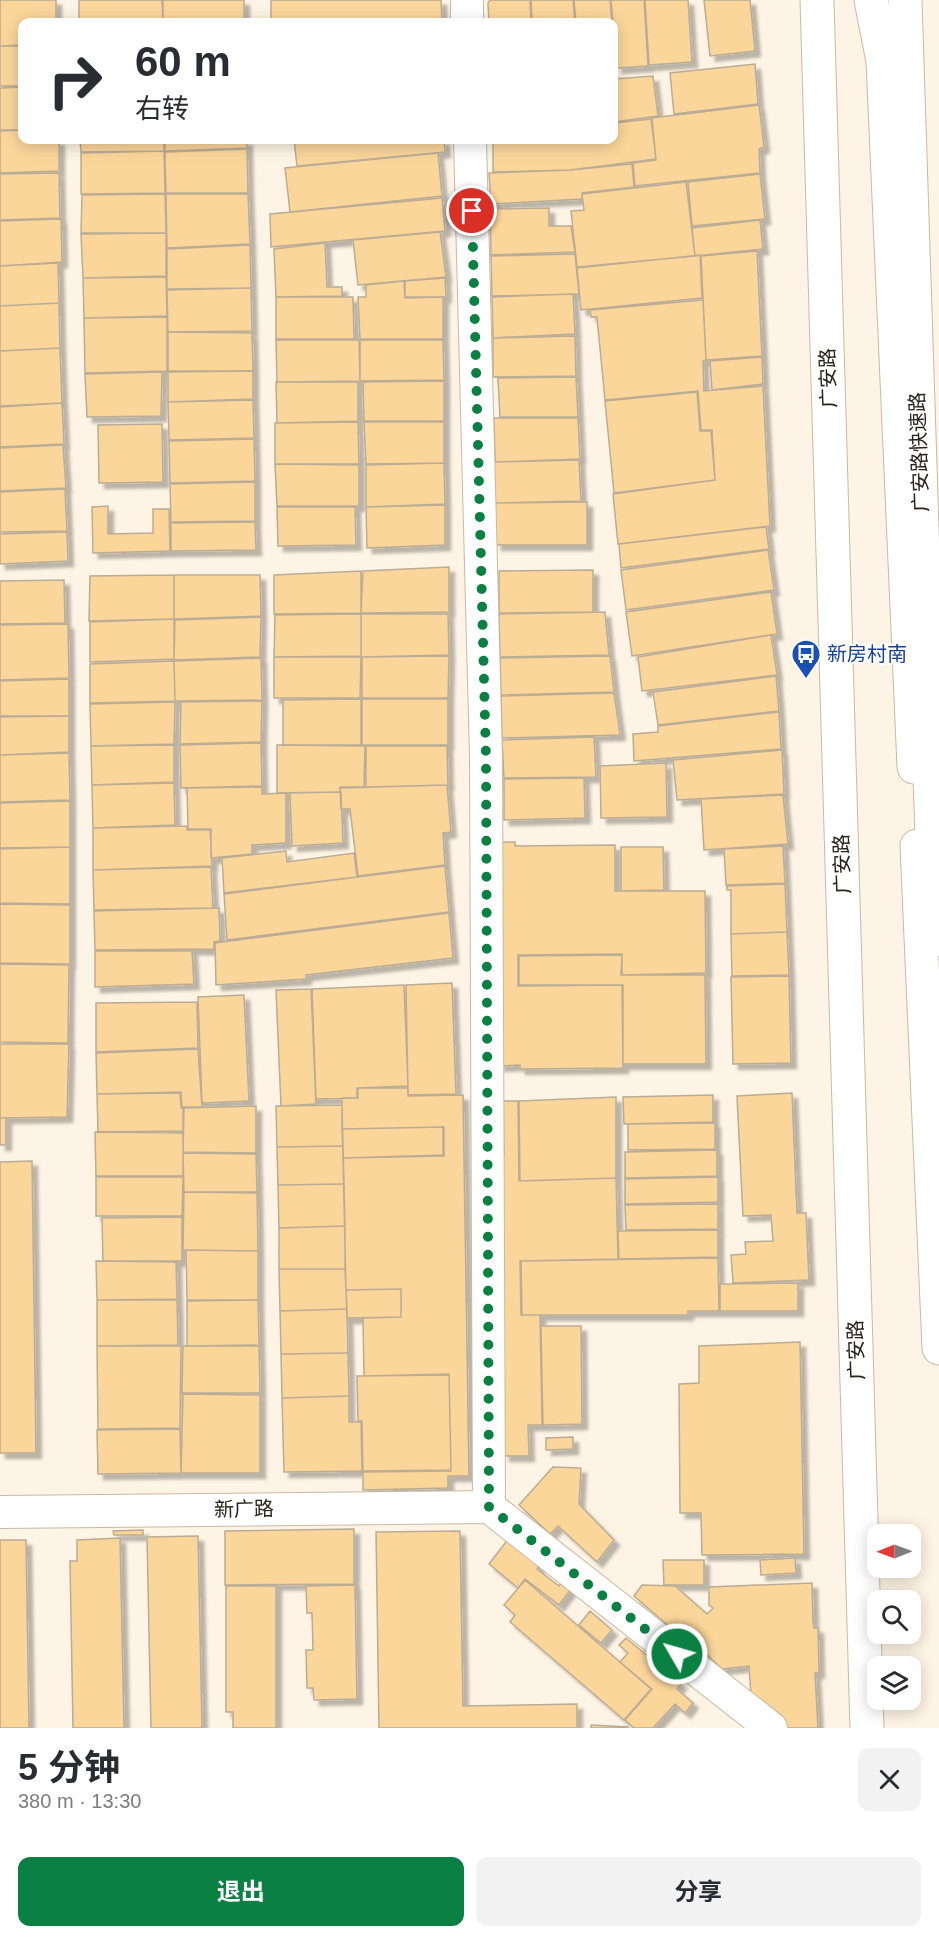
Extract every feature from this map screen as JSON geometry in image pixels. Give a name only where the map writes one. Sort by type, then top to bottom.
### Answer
[{"type":"main road","name":"广安路","points":[[817,0],[867,1728]]},
{"type":"main road","points":[[870,0],[883,61],[939,1348]]},
{"type":"main road","name":"广安路快速路","points":[[905,0],[931,826],[939,939]]},
{"type":"street","points":[[467,0],[467,18]]},
{"type":"street","points":[[470,144],[486,758],[489,1507],[771,1728]]},
{"type":"street","name":"新广路","points":[[0,1512],[489,1507]]},
{"type":"building","points":[[0,0],[56,0],[56,18],[18,18],[18,45],[0,46]]},
{"type":"building","points":[[79,0],[162,0],[163,18],[79,18]]},
{"type":"building","points":[[163,0],[244,0],[244,18],[163,18]]},
{"type":"building","points":[[271,0],[441,0],[442,18],[271,18]]},
{"type":"building","points":[[490,0],[530,0],[531,18],[489,18]]},
{"type":"building","points":[[531,0],[573,0],[575,18],[532,18]]},
{"type":"building","points":[[574,0],[610,0],[612,18],[576,18]]},
{"type":"building","points":[[611,0],[644,0],[648,66],[618,68],[618,18],[613,18]]},
{"type":"building","points":[[645,0],[688,0],[692,62],[649,65]]},
{"type":"building","points":[[704,0],[750,0],[755,51],[710,56]]},
{"type":"building","points":[[0,46],[18,46],[18,86],[0,86]]},
{"type":"building","points":[[755,64],[758,104],[674,114],[670,73]]},
{"type":"building","points":[[653,76],[658,116],[618,121],[618,79]]},
{"type":"building","points":[[18,87],[18,130],[0,130],[0,88]]},
{"type":"building","points":[[759,105],[764,147],[759,149],[760,173],[635,186],[633,163],[656,160],[652,118]]},
{"type":"building","points":[[651,119],[656,159],[570,170],[493,172],[493,144],[618,144],[618,123]]},
{"type":"building","points":[[18,130],[18,144],[59,144],[59,171],[0,173],[0,131]]},
{"type":"building","points":[[80,144],[164,144],[164,151],[81,152]]},
{"type":"building","points":[[165,144],[247,144],[247,148],[165,151]]},
{"type":"building","points":[[294,144],[444,144],[445,152],[297,166]]},
{"type":"building","points":[[247,149],[248,193],[166,193],[165,152]]},
{"type":"building","points":[[164,151],[165,193],[81,194],[81,153]]},
{"type":"building","points":[[438,153],[442,196],[290,212],[285,168]]},
{"type":"building","points":[[632,164],[634,187],[582,193],[582,199],[491,204],[489,173],[570,170]]},
{"type":"building","points":[[59,173],[60,218],[0,220],[0,174]]},
{"type":"building","points":[[760,174],[765,219],[692,226],[688,182]]},
{"type":"building","points":[[686,182],[695,256],[577,267],[571,211],[584,210],[582,194]]},
{"type":"building","points":[[165,194],[166,233],[81,233],[82,195]]},
{"type":"building","points":[[166,194],[248,194],[250,244],[167,248]]},
{"type":"building","points":[[442,198],[445,231],[271,247],[270,214]]},
{"type":"building","points":[[549,208],[549,226],[571,226],[575,252],[491,255],[490,209]]},
{"type":"building","points":[[61,219],[62,262],[0,266],[0,221]]},
{"type":"building","points":[[760,220],[763,249],[695,256],[692,228]]},
{"type":"building","points":[[440,232],[446,277],[358,285],[353,240]]},
{"type":"building","points":[[166,233],[166,276],[83,278],[81,234]]},
{"type":"building","points":[[325,243],[327,287],[342,287],[342,296],[276,297],[274,249]]},
{"type":"building","points":[[250,245],[251,288],[167,289],[167,249]]},
{"type":"building","points":[[757,251],[762,356],[706,360],[701,256]]},
{"type":"building","points":[[575,254],[579,294],[492,296],[491,256]]},
{"type":"building","points":[[700,255],[702,298],[581,310],[577,268]]},
{"type":"building","points":[[58,263],[59,303],[0,306],[0,266]]},
{"type":"building","points":[[166,277],[167,316],[84,318],[83,278]]},
{"type":"building","points":[[445,278],[446,297],[405,297],[405,281]]},
{"type":"building","points":[[404,281],[405,298],[443,297],[443,339],[360,339],[358,297],[366,297],[366,285]]},
{"type":"building","points":[[251,288],[252,331],[168,332],[167,290]]},
{"type":"building","points":[[573,294],[575,334],[493,338],[492,297]]},
{"type":"building","points":[[276,297],[353,297],[354,339],[276,339]]},
{"type":"building","points":[[703,300],[706,360],[703,361],[704,391],[763,386],[770,526],[618,544],[613,494],[715,480],[712,430],[701,430],[698,391],[605,400],[597,317],[591,317],[590,310]]},
{"type":"building","points":[[59,303],[60,348],[0,351],[0,306]]},
{"type":"building","points":[[167,317],[167,371],[85,373],[84,318]]},
{"type":"building","points":[[168,332],[252,333],[253,371],[168,371]]},
{"type":"building","points":[[575,336],[576,376],[493,377],[493,338]]},
{"type":"building","points":[[276,340],[359,340],[360,381],[277,382]]},
{"type":"building","points":[[360,340],[443,340],[444,380],[360,381]]},
{"type":"building","points":[[60,348],[62,403],[0,406],[0,351]]},
{"type":"building","points":[[762,357],[763,384],[712,390],[710,361]]},
{"type":"building","points":[[253,371],[253,399],[168,402],[168,372]]},
{"type":"building","points":[[162,372],[161,416],[87,417],[85,374]]},
{"type":"building","points":[[576,377],[578,417],[500,417],[498,378]]},
{"type":"building","points":[[444,381],[444,421],[364,421],[363,382]]},
{"type":"building","points":[[276,382],[358,382],[358,421],[277,423]]},
{"type":"building","points":[[697,392],[700,431],[711,431],[715,480],[614,493],[605,401]]},
{"type":"building","points":[[253,400],[254,438],[169,440],[168,402]]},
{"type":"building","points":[[62,403],[64,444],[0,447],[0,407]]},
{"type":"building","points":[[494,418],[578,418],[580,459],[495,462]]},
{"type":"building","points":[[358,422],[359,464],[275,464],[275,423]]},
{"type":"building","points":[[364,422],[444,422],[444,463],[366,464]]},
{"type":"building","points":[[162,424],[163,482],[99,483],[98,425]]},
{"type":"building","points":[[254,439],[255,481],[170,483],[169,441]]},
{"type":"building","points":[[63,445],[66,488],[0,491],[0,448]]},
{"type":"building","points":[[579,460],[581,501],[495,503],[494,462]]},
{"type":"building","points":[[444,463],[445,504],[366,507],[366,465]]},
{"type":"building","points":[[275,464],[359,465],[359,506],[277,506]]},
{"type":"building","points":[[255,482],[255,521],[171,522],[170,484]]},
{"type":"building","points":[[65,489],[67,531],[0,532],[0,492]]},
{"type":"building","points":[[587,502],[587,545],[496,545],[495,503]]},
{"type":"building","points":[[445,505],[445,545],[367,548],[366,507]]},
{"type":"building","points":[[108,506],[108,534],[153,533],[153,509],[169,509],[170,551],[93,553],[92,507]]},
{"type":"building","points":[[277,507],[355,507],[356,545],[278,546]]},
{"type":"building","points":[[255,522],[256,550],[171,551],[171,523]]},
{"type":"building","points":[[766,527],[769,549],[621,568],[619,544]]},
{"type":"building","points":[[67,532],[68,561],[0,564],[0,534]]},
{"type":"building","points":[[768,550],[774,590],[626,610],[621,570]]},
{"type":"building","points":[[449,567],[449,612],[361,613],[363,571]]},
{"type":"building","points":[[593,570],[593,612],[499,613],[499,571]]},
{"type":"building","points":[[361,571],[361,613],[274,614],[274,575]]},
{"type":"building","points":[[174,575],[174,619],[89,621],[90,576]]},
{"type":"building","points":[[174,575],[260,575],[261,616],[174,619]]},
{"type":"building","points":[[64,580],[65,623],[0,624],[0,581]]},
{"type":"building","points":[[771,592],[777,634],[632,656],[626,612]]},
{"type":"building","points":[[605,612],[609,655],[500,657],[499,614]]},
{"type":"building","points":[[361,614],[361,656],[274,657],[275,615]]},
{"type":"building","points":[[361,614],[448,614],[449,655],[361,657]]},
{"type":"building","points":[[261,617],[260,657],[174,660],[175,620]]},
{"type":"building","points":[[174,619],[174,659],[90,662],[90,622]]},
{"type":"building","points":[[68,624],[69,678],[0,680],[0,625]]},
{"type":"building","points":[[771,635],[777,675],[642,691],[638,657]]},
{"type":"building","points":[[449,656],[448,698],[362,698],[362,657]]},
{"type":"building","points":[[610,656],[614,692],[501,695],[500,658]]},
{"type":"building","points":[[274,657],[361,657],[360,698],[274,698]]},
{"type":"building","points":[[261,658],[262,700],[175,701],[174,661]]},
{"type":"building","points":[[174,661],[175,701],[90,703],[90,664]]},
{"type":"building","points":[[776,676],[779,711],[658,725],[653,692]]},
{"type":"building","points":[[69,679],[69,716],[0,716],[0,681]]},
{"type":"building","points":[[614,693],[620,735],[502,738],[501,696]]},
{"type":"building","points":[[361,699],[361,745],[283,745],[283,700]]},
{"type":"building","points":[[362,699],[448,699],[448,745],[362,745]]},
{"type":"building","points":[[262,701],[261,742],[180,744],[181,702]]},
{"type":"building","points":[[175,702],[174,744],[91,746],[90,704]]},
{"type":"building","points":[[779,712],[781,749],[634,761],[633,734],[658,732],[658,726]]},
{"type":"building","points":[[69,716],[69,752],[0,755],[0,717]]},
{"type":"building","points":[[594,737],[596,777],[504,778],[502,740]]},
{"type":"building","points":[[261,743],[262,786],[181,788],[180,745]]},
{"type":"building","points":[[174,745],[174,782],[92,785],[91,746]]},
{"type":"building","points":[[277,745],[365,746],[364,787],[340,787],[340,792],[277,793]]},
{"type":"building","points":[[366,746],[447,746],[448,785],[366,787]]},
{"type":"building","points":[[782,750],[784,794],[677,800],[673,760]]},
{"type":"building","points":[[69,753],[70,800],[0,802],[0,755]]},
{"type":"building","points":[[666,763],[667,817],[601,818],[600,766]]},
{"type":"building","points":[[584,778],[585,818],[504,820],[504,779]]},
{"type":"building","points":[[174,783],[175,825],[93,828],[92,785]]},
{"type":"building","points":[[447,785],[451,832],[443,833],[445,865],[358,876],[350,809],[341,809],[340,788]]},
{"type":"building","points":[[262,787],[262,794],[286,793],[286,843],[252,845],[252,854],[211,858],[211,829],[188,829],[187,788]]},
{"type":"building","points":[[341,792],[343,843],[292,846],[290,793]]},
{"type":"building","points":[[783,795],[788,844],[704,850],[701,799]]},
{"type":"building","points":[[70,801],[70,847],[0,848],[0,803]]},
{"type":"building","points":[[187,826],[187,830],[210,830],[212,866],[93,870],[93,828]]},
{"type":"building","points":[[497,842],[515,842],[515,846],[615,845],[615,891],[705,891],[706,973],[622,975],[622,954],[518,955],[518,986],[622,985],[623,1068],[520,1069],[520,1065],[499,1066]]},
{"type":"building","points":[[783,846],[785,883],[726,885],[724,849]]},
{"type":"building","points":[[70,847],[70,904],[0,903],[0,849]]},
{"type":"building","points":[[621,847],[663,847],[664,890],[621,891]]},
{"type":"building","points":[[286,851],[287,862],[354,853],[357,877],[224,893],[222,858]]},
{"type":"building","points":[[445,866],[449,912],[227,940],[224,894]]},
{"type":"building","points":[[211,867],[213,908],[94,910],[93,870]]},
{"type":"building","points":[[785,884],[787,932],[731,934],[731,890],[727,890],[727,886]]},
{"type":"building","points":[[0,904],[70,905],[70,964],[0,963]]},
{"type":"building","points":[[219,908],[220,941],[214,942],[214,949],[95,950],[94,911]]},
{"type":"building","points":[[449,913],[453,958],[306,975],[306,979],[216,985],[215,943]]},
{"type":"building","points":[[787,932],[789,975],[732,976],[731,934]]},
{"type":"building","points":[[95,951],[192,951],[194,984],[95,987]]},
{"type":"building","points":[[622,955],[621,975],[705,975],[706,1064],[623,1064],[623,985],[519,985],[519,956]]},
{"type":"building","points":[[0,964],[69,965],[68,1043],[0,1042]]},
{"type":"building","points":[[789,976],[791,1063],[733,1064],[731,977]]},
{"type":"building","points":[[452,983],[456,1094],[408,1095],[406,985]]},
{"type":"building","points":[[404,985],[408,1086],[357,1088],[357,1098],[316,1099],[312,989]]},
{"type":"building","points":[[311,989],[316,1104],[281,1106],[276,990]]},
{"type":"building","points":[[244,995],[249,1101],[202,1103],[198,997]]},
{"type":"building","points":[[197,1002],[198,1048],[96,1052],[96,1003]]},
{"type":"building","points":[[0,1044],[69,1044],[67,1117],[0,1118]]},
{"type":"building","points":[[198,1049],[202,1107],[182,1107],[181,1092],[97,1094],[96,1053]]},
{"type":"building","points":[[358,1088],[408,1088],[408,1096],[463,1095],[469,1476],[448,1476],[448,1488],[363,1490],[363,1472],[451,1471],[449,1374],[364,1376],[363,1318],[401,1317],[401,1289],[346,1290],[343,1158],[444,1156],[444,1127],[342,1129],[342,1098],[358,1098]]},
{"type":"building","points":[[180,1093],[181,1108],[183,1108],[183,1131],[98,1132],[97,1094]]},
{"type":"building","points":[[792,1093],[797,1213],[806,1213],[809,1280],[733,1283],[731,1255],[746,1254],[745,1242],[773,1241],[771,1215],[743,1216],[737,1096]]},
{"type":"building","points":[[713,1095],[713,1122],[624,1124],[623,1097]]},
{"type":"building","points":[[616,1097],[616,1178],[520,1181],[519,1101]]},
{"type":"building","points":[[503,1101],[518,1101],[519,1181],[616,1178],[618,1259],[520,1261],[521,1315],[540,1315],[542,1425],[528,1425],[529,1456],[504,1456],[499,1155],[504,1155]]},
{"type":"building","points":[[342,1105],[343,1146],[277,1147],[276,1106]]},
{"type":"building","points":[[256,1106],[256,1153],[183,1152],[184,1108]]},
{"type":"building","points":[[0,1118],[6,1118],[6,1145],[0,1145]]},
{"type":"building","points":[[715,1123],[715,1149],[628,1150],[628,1124]]},
{"type":"building","points":[[443,1127],[443,1155],[343,1158],[342,1129]]},
{"type":"building","points":[[95,1132],[183,1133],[183,1176],[96,1176]]},
{"type":"building","points":[[343,1146],[344,1184],[278,1185],[277,1147]]},
{"type":"building","points":[[717,1150],[717,1176],[625,1178],[625,1152]]},
{"type":"building","points":[[183,1153],[256,1154],[257,1192],[184,1192]]},
{"type":"building","points":[[32,1161],[36,1453],[0,1453],[0,1162]]},
{"type":"building","points":[[96,1177],[183,1177],[182,1216],[96,1216]]},
{"type":"building","points":[[718,1177],[718,1202],[625,1204],[625,1179]]},
{"type":"building","points":[[344,1184],[345,1226],[279,1228],[278,1185]]},
{"type":"building","points":[[184,1192],[257,1193],[258,1251],[183,1250]]},
{"type":"building","points":[[718,1204],[718,1229],[626,1230],[625,1205]]},
{"type":"building","points":[[182,1217],[182,1261],[103,1261],[102,1218]]},
{"type":"building","points":[[345,1226],[345,1269],[279,1269],[279,1228]]},
{"type":"building","points":[[718,1230],[718,1257],[619,1259],[618,1231]]},
{"type":"building","points":[[186,1250],[258,1251],[258,1300],[187,1300]]},
{"type":"building","points":[[718,1258],[719,1311],[688,1311],[688,1315],[522,1315],[521,1261]]},
{"type":"building","points":[[96,1261],[176,1262],[177,1299],[97,1300]]},
{"type":"building","points":[[279,1269],[345,1269],[347,1309],[280,1311]]},
{"type":"building","points":[[798,1283],[798,1311],[720,1311],[720,1284]]},
{"type":"building","points":[[401,1289],[401,1317],[347,1318],[346,1290]]},
{"type":"building","points":[[97,1300],[177,1300],[178,1345],[97,1346]]},
{"type":"building","points":[[258,1300],[259,1345],[187,1346],[187,1301]]},
{"type":"building","points":[[347,1309],[348,1353],[281,1354],[280,1311]]},
{"type":"building","points":[[541,1326],[581,1326],[582,1424],[543,1425]]},
{"type":"building","points":[[800,1342],[804,1554],[702,1555],[701,1513],[680,1513],[679,1384],[699,1383],[699,1346]]},
{"type":"building","points":[[97,1346],[181,1346],[180,1428],[98,1429]]},
{"type":"building","points":[[183,1346],[259,1346],[260,1393],[182,1393]]},
{"type":"building","points":[[348,1353],[349,1396],[282,1398],[281,1354]]},
{"type":"building","points":[[449,1375],[451,1470],[363,1471],[362,1421],[358,1421],[357,1376]]},
{"type":"building","points":[[183,1394],[260,1395],[260,1473],[181,1473]]},
{"type":"building","points":[[349,1396],[349,1422],[361,1422],[362,1471],[284,1472],[282,1398]]},
{"type":"building","points":[[180,1429],[181,1473],[98,1474],[97,1430]]},
{"type":"building","points":[[573,1437],[573,1449],[546,1450],[546,1438]]},
{"type":"building","points":[[553,1467],[581,1468],[579,1504],[614,1540],[597,1562],[558,1526],[550,1534],[519,1505]]},
{"type":"building","points":[[354,1529],[354,1584],[225,1585],[225,1531]]},
{"type":"building","points":[[143,1530],[143,1535],[114,1535],[113,1531]]},
{"type":"building","points":[[460,1531],[463,1706],[577,1704],[577,1728],[379,1728],[376,1532]]},
{"type":"building","points":[[198,1536],[202,1728],[151,1728],[147,1537]]},
{"type":"building","points":[[120,1538],[124,1728],[73,1728],[70,1561],[77,1561],[77,1540]]},
{"type":"building","points":[[509,1538],[541,1563],[537,1569],[559,1586],[562,1582],[571,1589],[559,1605],[525,1579],[518,1588],[489,1564]]},
{"type":"building","points":[[0,1540],[26,1540],[29,1728],[0,1728]]},
{"type":"building","points":[[795,1558],[796,1573],[761,1575],[760,1560]]},
{"type":"building","points":[[663,1560],[704,1560],[704,1585],[664,1585]]},
{"type":"building","points":[[525,1580],[651,1689],[624,1720],[510,1622],[515,1615],[504,1605]]},
{"type":"building","points":[[812,1583],[813,1622],[814,1628],[818,1628],[819,1673],[815,1673],[818,1728],[787,1728],[751,1695],[749,1666],[722,1669],[696,1644],[693,1647],[634,1596],[642,1585],[675,1586],[707,1614],[713,1608],[709,1605],[709,1587]]},
{"type":"building","points":[[355,1585],[357,1699],[314,1700],[313,1688],[307,1688],[306,1650],[313,1650],[312,1613],[307,1613],[306,1586]]},
{"type":"building","points":[[226,1586],[276,1586],[276,1728],[233,1728],[233,1712],[226,1712]]},
{"type":"building","points":[[590,1611],[612,1630],[601,1643],[579,1625]]},
{"type":"building","points":[[626,1638],[681,1684],[677,1689],[693,1703],[685,1713],[675,1704],[653,1728],[634,1728],[625,1720],[652,1689],[620,1662],[628,1653],[619,1645]]},
{"type":"building","points":[[591,1725],[628,1727],[628,1728],[591,1728]]},
{"type":"place","name":"新房村南","points":[[806,680]]},
{"type":"route","points":[[472,211],[486,758],[489,1507],[677,1654]]}]
